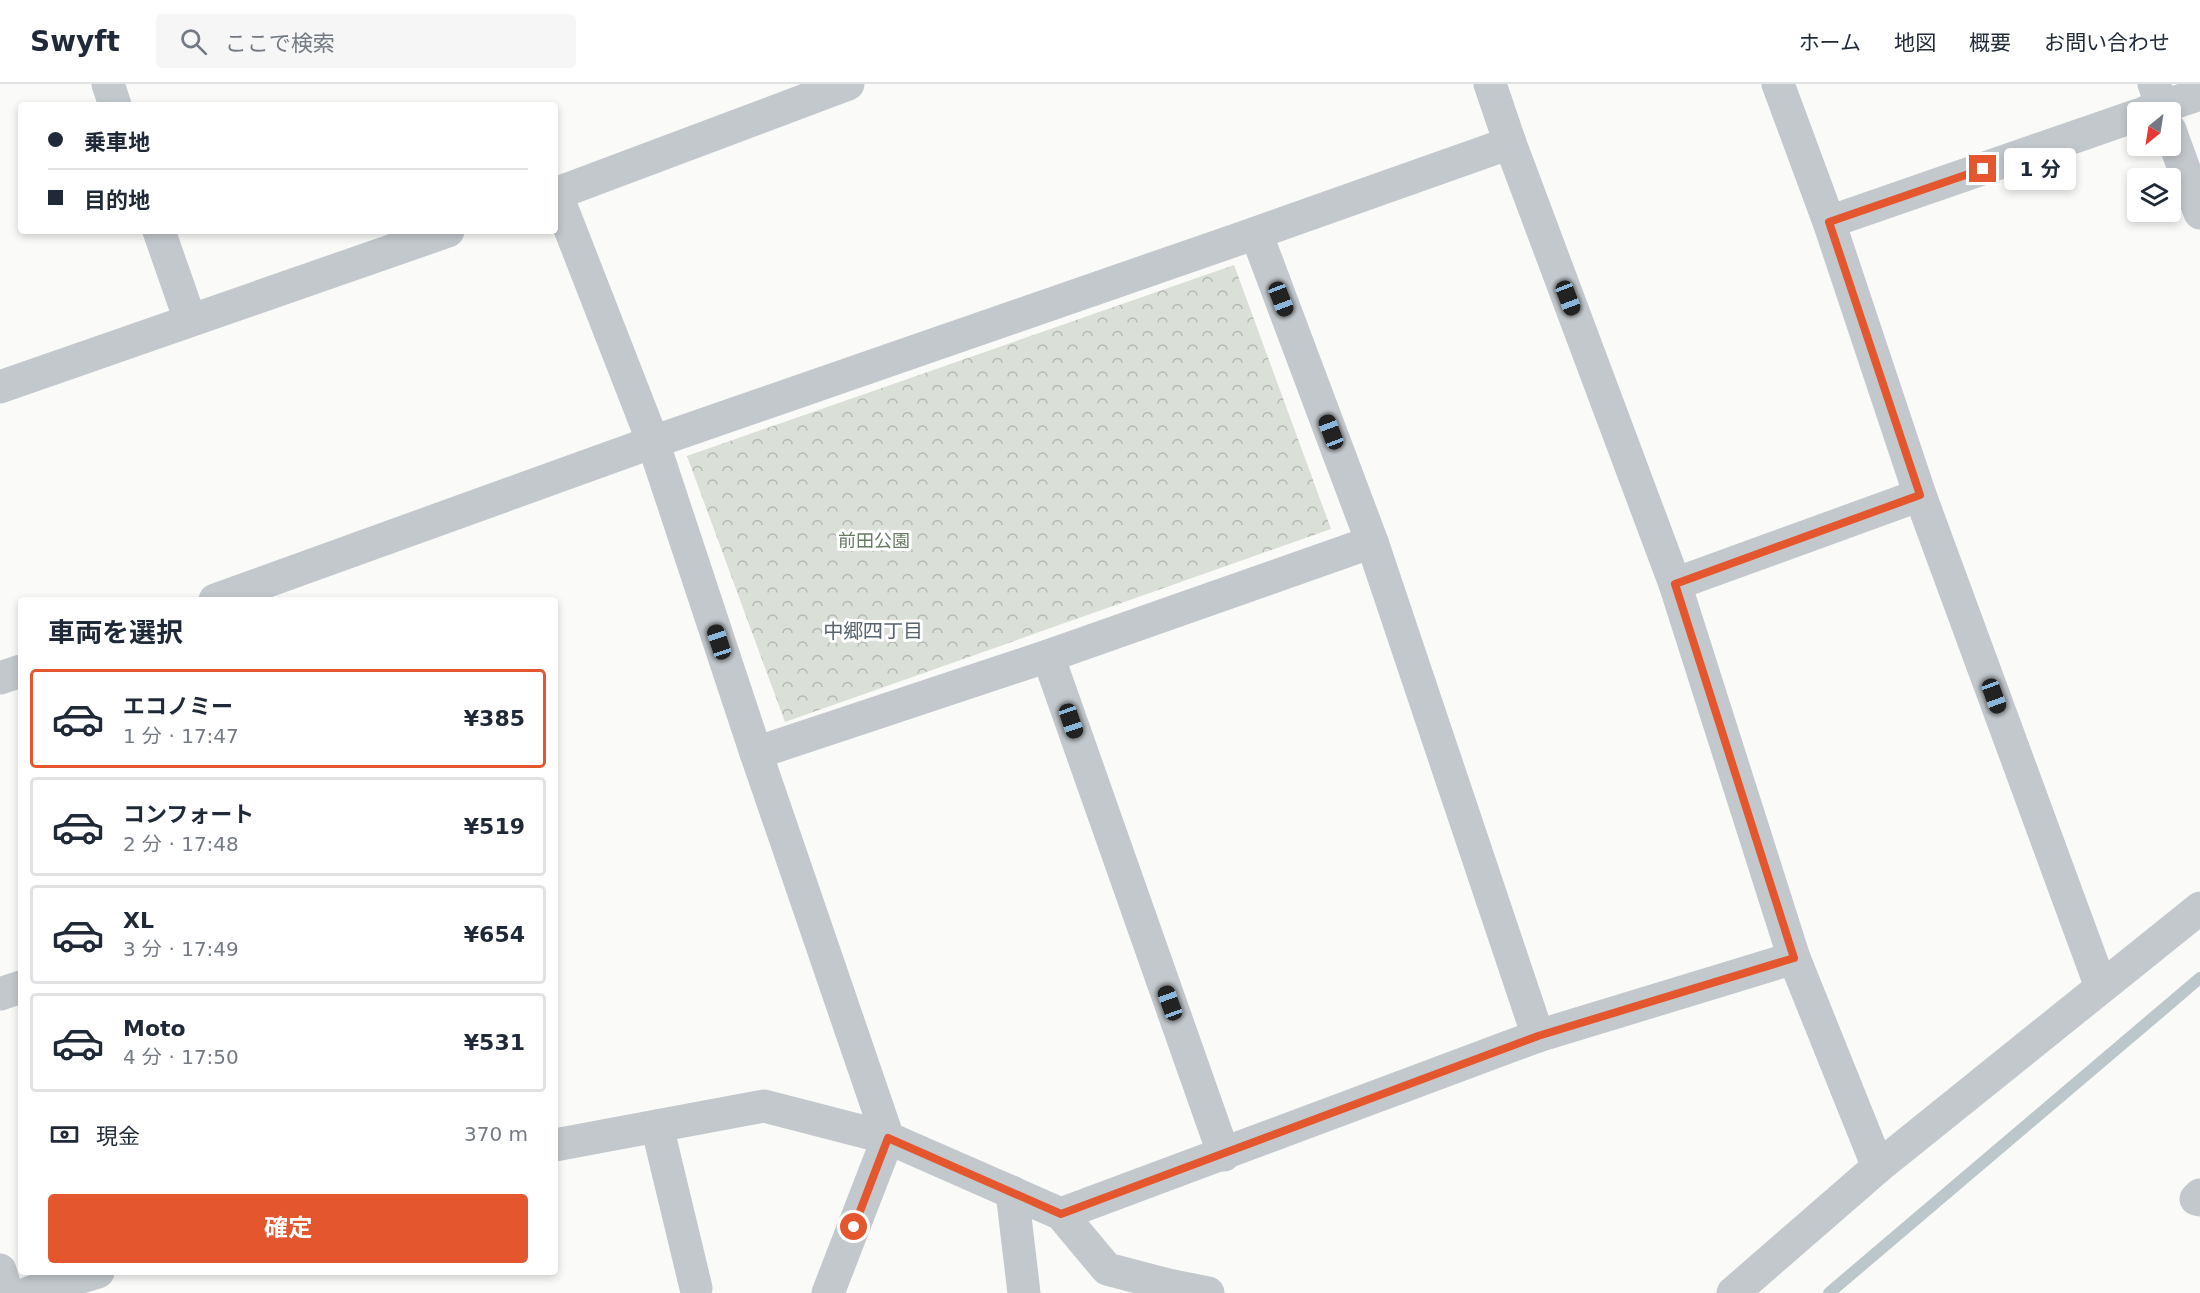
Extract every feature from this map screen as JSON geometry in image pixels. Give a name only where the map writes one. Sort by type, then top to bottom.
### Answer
[{"type":"street","points":[[108,84],[114,102]]},
{"type":"street","points":[[558,193],[848,84]]},
{"type":"street","points":[[1490,84],[1675,584],[1794,958],[1878,1167]]},
{"type":"street","points":[[1778,84],[1829,222],[1920,495],[2101,987]]},
{"type":"street","points":[[2178,102],[2200,94]]},
{"type":"street","points":[[1829,222],[2127,120]]},
{"type":"street","points":[[232,597],[272,590],[653,442],[1510,143]]},
{"type":"street","points":[[2176,156],[2200,213]]},
{"type":"street","points":[[558,202],[653,442],[756,753],[888,1138],[828,1293]]},
{"type":"street","points":[[1256,233],[1372,542],[1538,1036]]},
{"type":"street","points":[[160,234],[190,320]]},
{"type":"street","points":[[0,387],[439,234]]},
{"type":"street","points":[[1675,584],[1920,495]]},
{"type":"street","points":[[756,753],[1048,656],[1372,542]]},
{"type":"street","points":[[1048,656],[1224,1155]]},
{"type":"street","points":[[0,678],[18,672]]},
{"type":"street","points":[[1733,1293],[1878,1167],[2200,908]]},
{"type":"street","points":[[1061,1214],[1538,1036],[1794,958]]},
{"type":"street","points":[[0,994],[18,988]]},
{"type":"street","points":[[558,1144],[764,1106],[888,1138],[1061,1214],[1107,1269],[1208,1293]]},
{"type":"street","points":[[657,1126],[699,1291]]},
{"type":"street","points":[[1011,1192],[1024,1293]]},
{"type":"street","points":[[2200,1195],[2196,1199],[2200,1200]]},
{"type":"street","points":[[0,1270],[8,1293]]},
{"type":"street","points":[[28,1293],[88,1275]]},
{"type":"green space","name":"前田公園","points":[[1234,265],[1331,529],[785,722],[687,456]]},
{"type":"waterway","points":[[1829,1293],[2200,978]]},
{"type":"district","name":"中郷四丁目","points":[[873,631]]},
{"type":"route","points":[[854,1227],[888,1138],[1061,1214],[1538,1036],[1794,958],[1675,584],[1920,495],[1829,222],[1983,169]]}]
